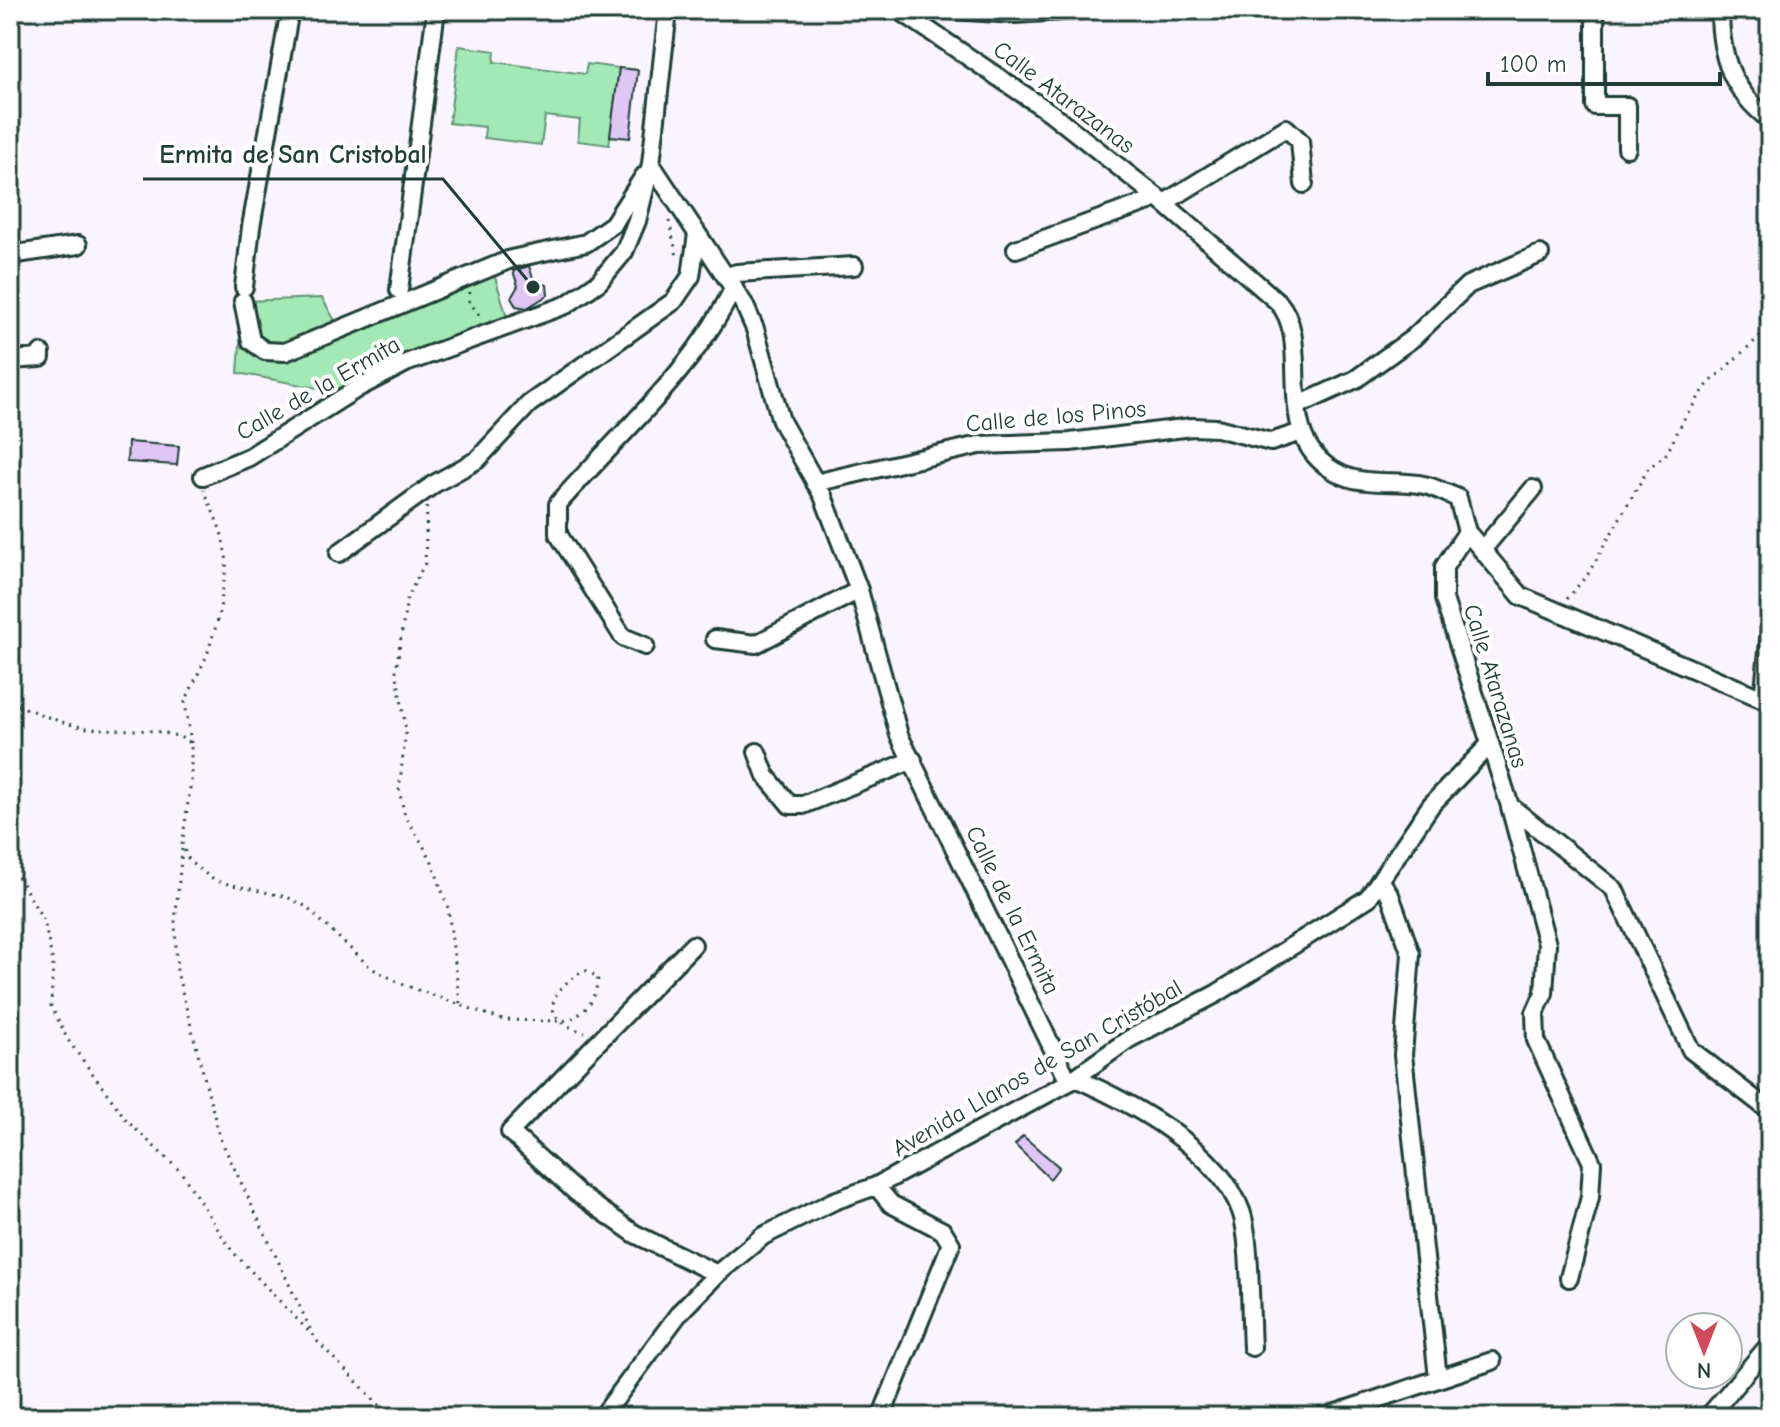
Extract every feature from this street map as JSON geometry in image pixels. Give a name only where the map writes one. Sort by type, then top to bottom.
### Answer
[{"type":"street","name":"Calle de la Ermita","points":[[290,10],[251,227],[244,294],[251,341],[265,351],[285,352],[511,259],[574,248],[597,238],[613,224],[651,164]]},
{"type":"street","points":[[399,290],[436,10]]},
{"type":"street","name":"Calle de la Ermita","points":[[203,476],[249,457],[358,388],[406,363],[566,305],[608,272],[631,239],[651,164],[668,10]]},
{"type":"street","name":"Calle Atarazanas","points":[[899,10],[1051,113],[1161,201],[1288,312],[1294,335],[1301,432],[1322,462],[1351,478],[1426,485],[1458,498],[1467,532],[1444,567],[1444,599],[1488,746],[1510,806],[1614,889],[1691,1050],[1770,1111]]},
{"type":"street","points":[[951,10],[1015,14],[1080,10]]},
{"type":"street","points":[[1585,10],[1595,15],[1595,106],[1627,106],[1627,148]]},
{"type":"street","points":[[1720,10],[1723,52],[1732,78],[1744,98],[1770,120]]},
{"type":"street","points":[[1016,249],[1161,201],[1286,128],[1300,141],[1304,184]]},
{"type":"street","name":"Calle de la Ermita","points":[[651,164],[731,282],[755,329],[781,421],[828,508],[859,590],[899,735],[1072,1080]]},
{"type":"street","points":[[339,553],[434,484],[477,460],[529,404],[674,301],[691,276],[697,234]]},
{"type":"street","points":[[10,255],[78,245]]},
{"type":"street","points":[[1297,406],[1356,379],[1413,338],[1468,285],[1540,254]]},
{"type":"street","points":[[645,646],[623,637],[558,534],[558,504],[667,386],[720,317],[737,273],[854,266]]},
{"type":"street","points":[[10,360],[41,358],[41,353]]},
{"type":"street","name":"Calle de los Pinos","points":[[815,483],[979,445],[1070,442],[1192,427],[1217,428],[1271,442],[1301,432]]},
{"type":"street","points":[[1482,550],[1533,489]]},
{"type":"street","points":[[1467,532],[1521,596],[1767,704],[1770,632]]},
{"type":"street","points":[[715,639],[756,644],[859,590]]},
{"type":"street","name":"Avenida Llanos de San Cristóbal","points":[[602,1417],[680,1312],[717,1274],[763,1236],[834,1201],[876,1186],[1072,1080],[1129,1039],[1216,994],[1368,898],[1431,805],[1488,746]]},
{"type":"street","points":[[757,752],[766,776],[790,805],[803,805],[913,760]]},
{"type":"street","points":[[1510,806],[1547,944],[1544,993],[1535,1013],[1536,1040],[1592,1163],[1590,1197],[1569,1278]]},
{"type":"street","points":[[1380,880],[1390,895],[1411,954],[1403,1055],[1438,1378]]},
{"type":"street","points":[[693,945],[510,1132],[577,1193],[635,1234],[717,1274]]},
{"type":"street","points":[[1072,1080],[1105,1091],[1178,1135],[1220,1175],[1242,1212],[1252,1347]]},
{"type":"street","points":[[876,1186],[891,1204],[943,1231],[951,1244],[881,1417]]},
{"type":"street","points":[[1708,1417],[1770,1344]]},
{"type":"street","points":[[1324,1417],[1492,1361]]},
{"type":"path","points":[[668,219],[678,269]]},
{"type":"path","points":[[474,274],[469,301],[478,318],[509,324]]},
{"type":"path","points":[[1557,611],[1588,574],[1648,469],[1667,453],[1685,417],[1708,384],[1770,327]]},
{"type":"path","points":[[203,476],[202,485],[221,531],[227,561],[219,616],[207,655],[185,702],[191,743],[191,781],[175,922],[177,972],[220,1138],[315,1339]]},
{"type":"path","points":[[434,484],[425,516],[425,563],[407,598],[396,670],[406,729],[399,791],[405,815],[431,859],[448,908],[460,1004]]},
{"type":"path","points":[[10,702],[78,726],[120,732],[177,733],[191,743]]},
{"type":"path","points":[[182,845],[190,862],[215,881],[287,897],[305,906],[371,968],[404,985],[503,1020],[557,1021],[583,1013],[596,993],[598,977],[585,970],[568,979],[555,995],[552,1009],[557,1021],[586,1032],[597,1043]]},
{"type":"path","points":[[10,863],[44,921],[53,963],[51,1006],[68,1040],[128,1122],[181,1172],[232,1251],[391,1417]]},
{"type":"green space","points":[[459,46],[495,51],[494,62],[585,74],[587,64],[619,68],[609,145],[578,141],[580,120],[545,116],[541,145],[484,138],[485,127],[449,123]]},
{"type":"green space","points":[[492,267],[509,324],[348,394],[238,373],[243,301],[322,298],[341,331]]},
{"type":"building","points":[[619,68],[638,70],[630,138],[610,136]]},
{"type":"building","points":[[529,266],[534,281],[547,285],[548,295],[527,308],[516,306],[511,298],[518,286],[513,271]]},
{"type":"building","points":[[128,442],[179,446],[177,465],[127,462]]},
{"type":"building","points":[[1023,1136],[1059,1167],[1050,1179],[1015,1145]]},
{"type":"place","name":"Ermita de San Cristobal","points":[[533,287]]}]
